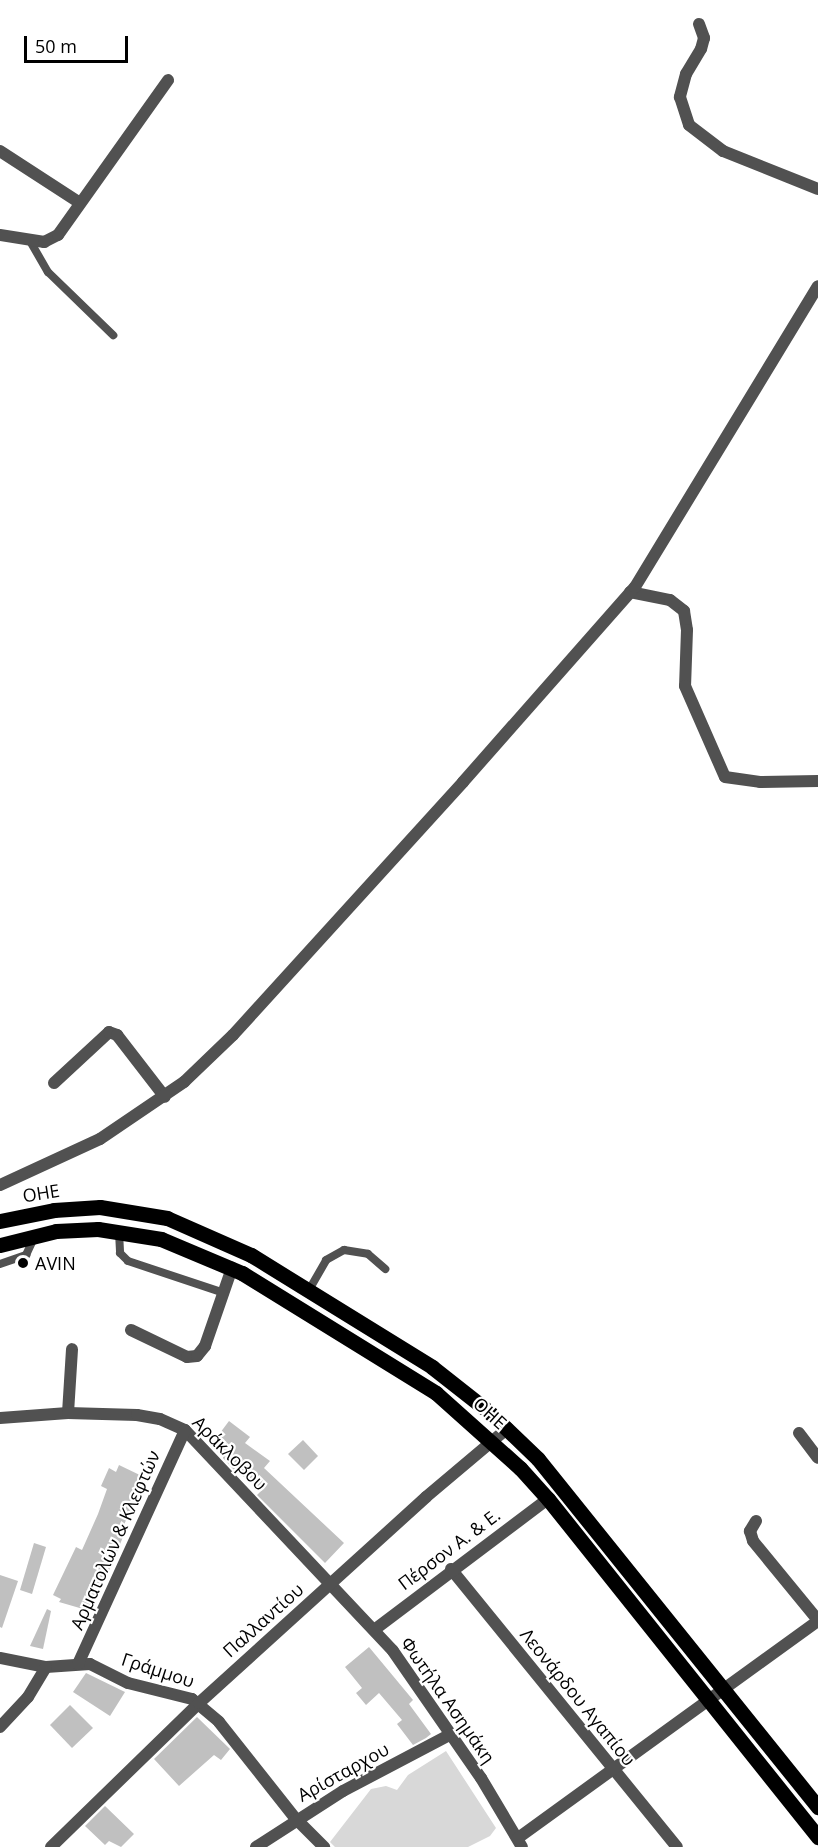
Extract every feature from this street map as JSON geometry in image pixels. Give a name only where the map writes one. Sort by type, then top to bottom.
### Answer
[{"type":"main road","name":"ΟΗΕ","points":[[0,1221],[76,1208],[145,1212],[212,1236],[309,1290],[432,1367],[507,1428],[578,1506],[727,1689],[818,1807]]},
{"type":"main road","name":"ΟΗΕ","points":[[0,1245],[36,1235],[119,1230],[161,1239],[232,1268],[413,1377],[493,1442],[548,1499],[818,1837]]},
{"type":"street","points":[[699,24],[704,38],[701,49],[686,74],[680,97],[689,125],[723,151],[818,189]]},
{"type":"street","points":[[0,236],[44,242],[58,235],[168,80]]},
{"type":"street","points":[[0,151],[80,203]]},
{"type":"street","points":[[0,1185],[95,1142],[165,1097],[233,1035],[630,592],[818,286]]},
{"type":"street","points":[[630,592],[670,600],[686,616],[685,686],[725,777],[760,782],[818,782]]},
{"type":"street","points":[[54,1083],[107,1033],[113,1032],[165,1097]]},
{"type":"street","points":[[131,1330],[187,1357],[196,1356],[205,1346],[232,1268]]},
{"type":"street","points":[[68,1413],[72,1349]]},
{"type":"street","name":"Αράκλοβου","points":[[0,1418],[68,1413],[154,1417],[185,1430],[331,1583]]},
{"type":"street","name":"Παλλαντίου","points":[[51,1847],[199,1703],[507,1428]]},
{"type":"street","name":"Αρματολών & Κλεφτών","points":[[78,1664],[185,1430]]},
{"type":"street","points":[[798,1433],[818,1458]]},
{"type":"street","name":"Πέρσον Α. & Ε.","points":[[374,1630],[451,1569],[548,1499]]},
{"type":"street","points":[[520,1842],[613,1769],[711,1701],[818,1620],[753,1541],[750,1532],[756,1521]]},
{"type":"street","name":"Λεονάρδου Αγαπίου","points":[[451,1569],[677,1847]]},
{"type":"street","name":"Φωτήλα Ασημάκη","points":[[331,1583],[374,1630],[451,1734],[520,1842]]},
{"type":"street","name":"Γράμμου","points":[[0,1658],[46,1667],[90,1664],[128,1683],[179,1693],[199,1703]]},
{"type":"street","points":[[0,1727],[28,1697],[46,1667]]},
{"type":"street","points":[[199,1703],[219,1722],[296,1819],[324,1847]]},
{"type":"street","name":"Αρίσταρχου","points":[[256,1847],[296,1819],[451,1734]]},
{"type":"lane","points":[[30,241],[48,272],[113,335]]},
{"type":"lane","points":[[119,1230],[120,1253],[128,1261],[224,1293]]},
{"type":"lane","points":[[0,1264],[26,1255],[36,1235]]},
{"type":"lane","points":[[309,1290],[326,1260],[344,1250],[368,1254],[385,1269]]},
{"type":"shaded area","points":[[446,1751],[496,1828],[490,1836],[468,1847],[335,1847],[330,1842],[371,1789],[386,1786],[397,1790],[408,1775]]},
{"type":"building","points":[[229,1421],[250,1437],[245,1443],[270,1461],[264,1468],[344,1543],[325,1563],[257,1495],[262,1490],[233,1469],[211,1445]]},
{"type":"building","points":[[303,1440],[318,1456],[304,1470],[288,1454]]},
{"type":"building","points":[[119,1465],[146,1478],[121,1531],[125,1532],[112,1564],[90,1611],[59,1602],[61,1599],[53,1595],[76,1547],[82,1550],[98,1514],[107,1489],[101,1486],[109,1468],[116,1472]]},
{"type":"building","points":[[34,1543],[46,1547],[32,1594],[20,1590]]},
{"type":"building","points":[[0,1575],[18,1581],[2,1628],[0,1627]]},
{"type":"building","points":[[47,1609],[51,1611],[43,1649],[30,1646]]},
{"type":"building","points":[[369,1647],[413,1700],[409,1704],[431,1734],[413,1745],[397,1724],[402,1720],[379,1693],[366,1705],[356,1693],[362,1688],[345,1667]]},
{"type":"building","points":[[86,1673],[125,1692],[110,1716],[73,1692]]},
{"type":"building","points":[[70,1705],[93,1728],[72,1748],[50,1725]]},
{"type":"building","points":[[197,1717],[230,1749],[221,1760],[214,1755],[179,1786],[154,1759]]},
{"type":"building","points":[[105,1806],[134,1834],[121,1847],[109,1841],[105,1845],[85,1826]]},
{"type":"place","name":"AVIN","points":[[23,1263]]}]
